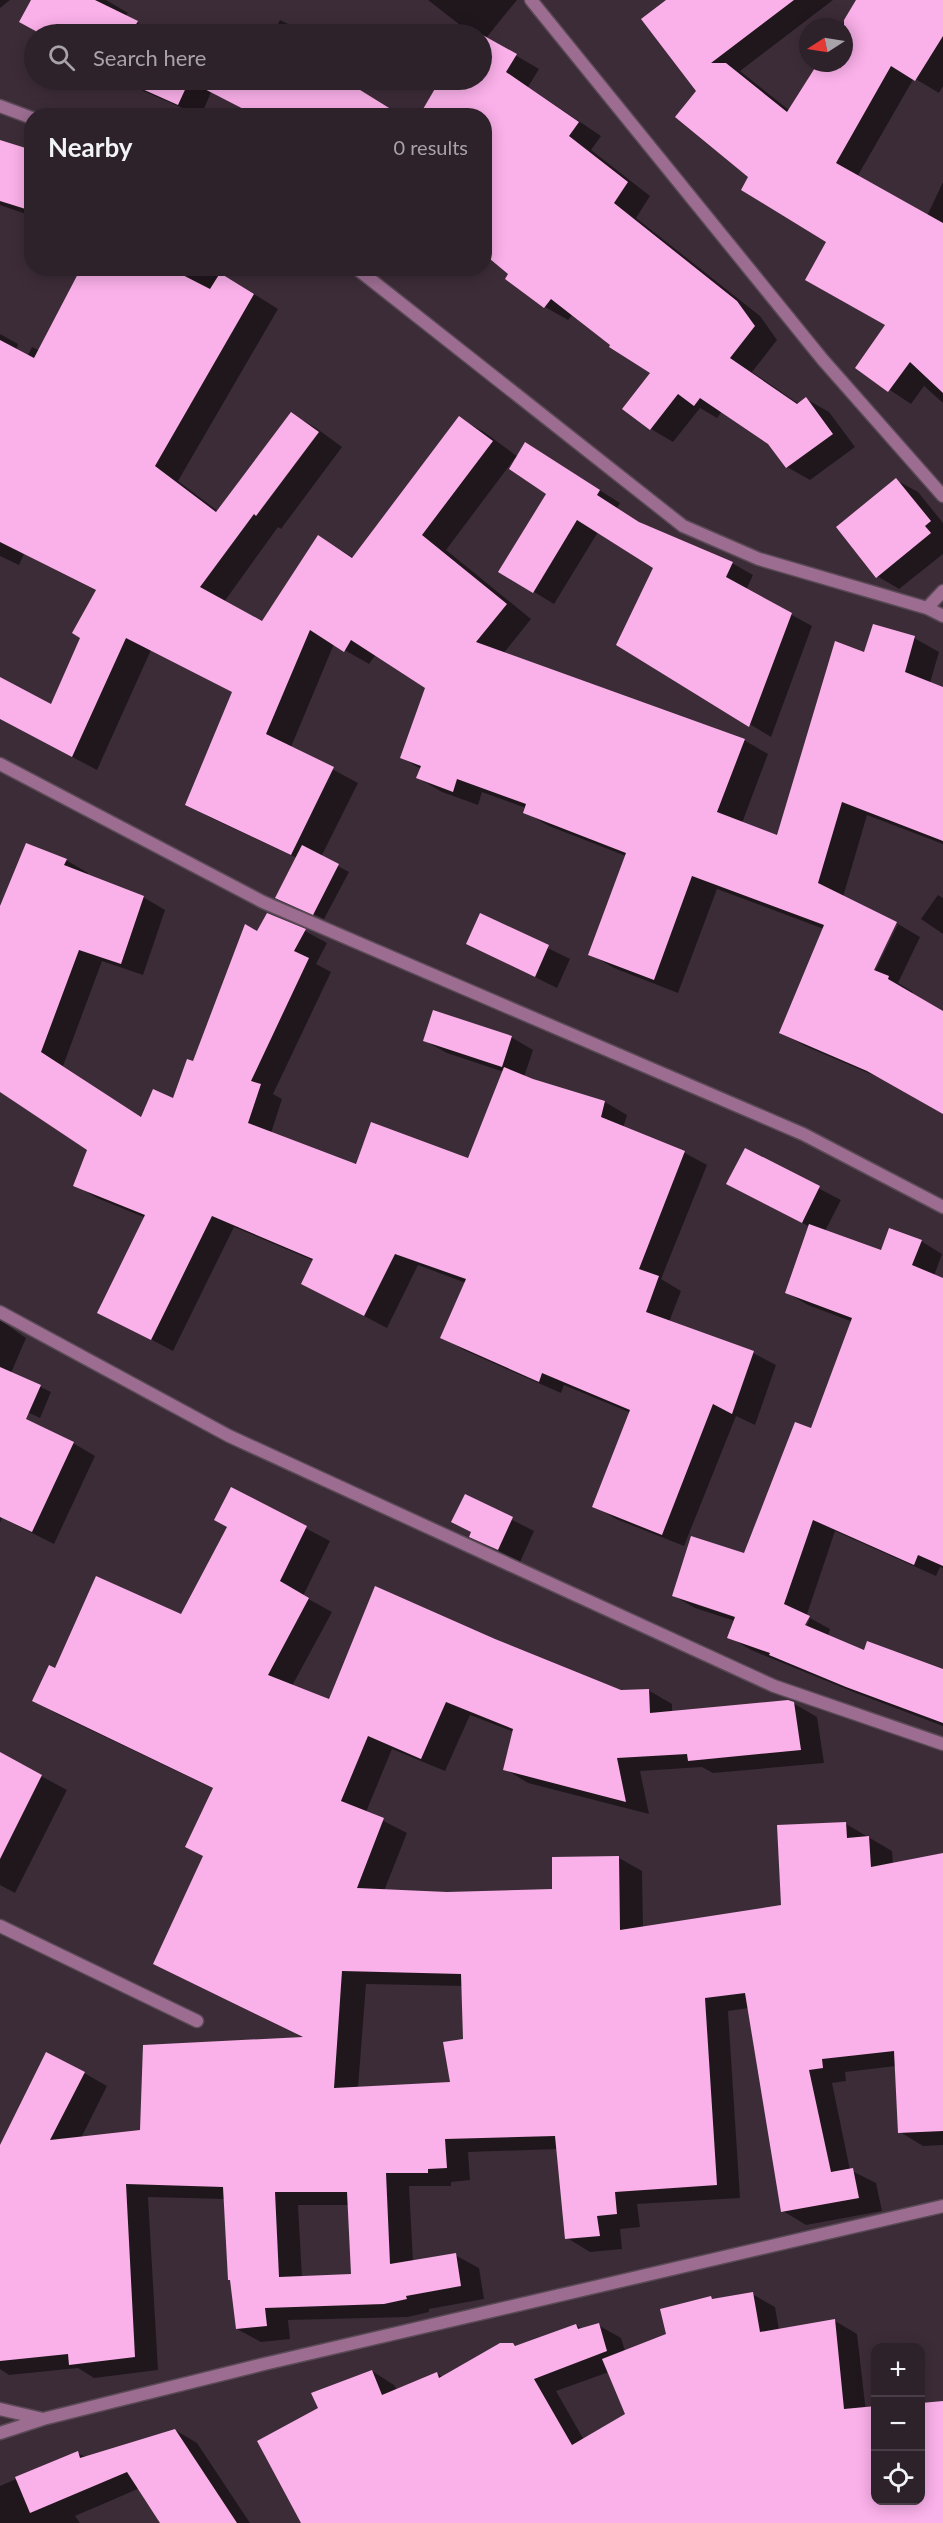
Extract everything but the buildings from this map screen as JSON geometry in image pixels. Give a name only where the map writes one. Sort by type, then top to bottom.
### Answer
[{"type":"street","points":[[531,0],[823,360],[943,495]]},
{"type":"street","points":[[0,106],[24,115]]},
{"type":"street","points":[[366,276],[683,526],[759,559],[927,608],[943,616]]},
{"type":"street","points":[[927,608],[943,591]]},
{"type":"street","points":[[0,764],[263,902],[803,1134],[943,1206]]},
{"type":"street","points":[[0,1312],[229,1436],[485,1554],[774,1686],[943,1744]]},
{"type":"street","points":[[0,1926],[197,2021]]},
{"type":"street","points":[[0,2433],[43,2419],[264,2364],[943,2206]]},
{"type":"street","points":[[0,2409],[43,2419]]}]
